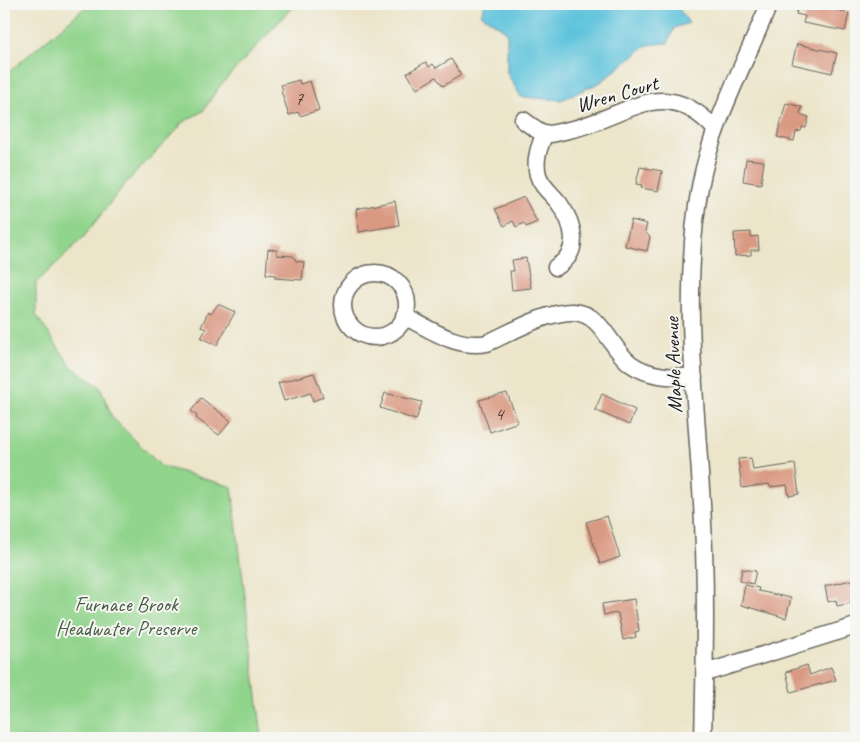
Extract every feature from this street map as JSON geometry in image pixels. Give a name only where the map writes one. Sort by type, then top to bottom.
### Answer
[{"type":"street","name":"Maple Avenue","points":[[704,738],[705,673],[702,490],[694,376],[693,237],[700,186],[716,130],[741,66],[769,4]]},
{"type":"street","name":"Wren Court","points":[[544,133],[578,128],[616,113],[666,100],[675,101],[693,109],[716,130]]},
{"type":"street","points":[[523,120],[544,133],[536,161],[538,176],[566,214],[573,237],[573,250],[570,257],[556,267]]},
{"type":"street","points":[[404,316],[452,340],[475,345],[487,343],[558,314],[583,313],[601,328],[630,363],[655,375],[694,376]]},
{"type":"street","points":[[705,673],[856,626]]},
{"type":"green space","name":"Furnace Brook Headwater Preserve","points":[[89,4],[295,4],[219,87],[203,111],[180,124],[179,128],[124,185],[82,239],[36,283],[36,315],[71,366],[100,387],[112,417],[161,466],[232,487],[262,738],[4,738],[4,76]]},
{"type":"water","points":[[485,4],[679,4],[677,6],[689,23],[674,28],[668,43],[647,45],[601,82],[561,100],[521,97],[507,73],[507,32],[481,14]]},
{"type":"building","points":[[799,4],[821,7],[822,4],[834,4],[833,9],[849,13],[845,31],[803,23],[805,16],[796,14]]},
{"type":"building","points":[[797,44],[837,53],[832,73],[792,64]]},
{"type":"building","points":[[451,59],[461,75],[443,86],[436,77],[417,89],[407,73],[426,62],[429,67],[433,64],[436,68]]},
{"type":"building","points":[[299,80],[300,84],[310,81],[319,110],[300,116],[298,112],[289,115],[281,91],[283,90],[281,85]]},
{"type":"building","points":[[786,103],[802,107],[800,114],[809,117],[806,128],[802,127],[801,131],[796,132],[794,141],[777,137]]},
{"type":"building","points":[[746,159],[764,161],[761,184],[743,181]]},
{"type":"building","points":[[640,167],[662,171],[658,191],[641,188],[642,185],[636,184]]},
{"type":"building","points":[[524,197],[537,222],[526,227],[524,223],[516,227],[513,221],[504,226],[495,209]]},
{"type":"building","points":[[395,201],[399,225],[359,232],[356,209]]},
{"type":"building","points":[[631,220],[647,224],[645,232],[650,237],[647,251],[625,246]]},
{"type":"building","points":[[751,232],[751,237],[758,236],[759,250],[751,250],[751,255],[735,256],[734,233]]},
{"type":"building","points":[[268,249],[277,250],[277,255],[293,256],[296,261],[304,262],[302,280],[275,278],[275,275],[266,274]]},
{"type":"building","points":[[526,258],[531,288],[512,290],[510,271],[514,271],[512,260]]},
{"type":"building","points":[[218,304],[235,312],[217,345],[201,338],[206,329],[201,327],[208,312],[211,314]]},
{"type":"building","points":[[314,373],[323,397],[313,401],[311,393],[284,401],[278,383]]},
{"type":"building","points":[[385,393],[422,402],[416,420],[380,408]]},
{"type":"building","points":[[507,393],[518,422],[490,432],[479,400]]},
{"type":"building","points":[[602,394],[635,410],[629,425],[595,410]]},
{"type":"building","points":[[201,398],[231,421],[219,435],[196,418],[197,416],[191,411]]},
{"type":"building","points":[[751,458],[753,470],[795,464],[799,494],[789,496],[787,485],[770,487],[769,484],[742,488],[738,459]]},
{"type":"building","points":[[607,516],[620,557],[600,564],[586,522]]},
{"type":"building","points":[[742,569],[756,571],[753,584],[740,581]]},
{"type":"building","points":[[856,579],[856,602],[837,606],[836,600],[828,602],[825,586]]},
{"type":"building","points":[[745,585],[759,588],[758,591],[791,598],[786,618],[741,605]]},
{"type":"building","points":[[634,599],[639,631],[635,632],[636,637],[623,640],[618,613],[604,615],[602,604]]},
{"type":"building","points":[[807,665],[810,675],[831,667],[836,680],[791,692],[786,672]]}]
